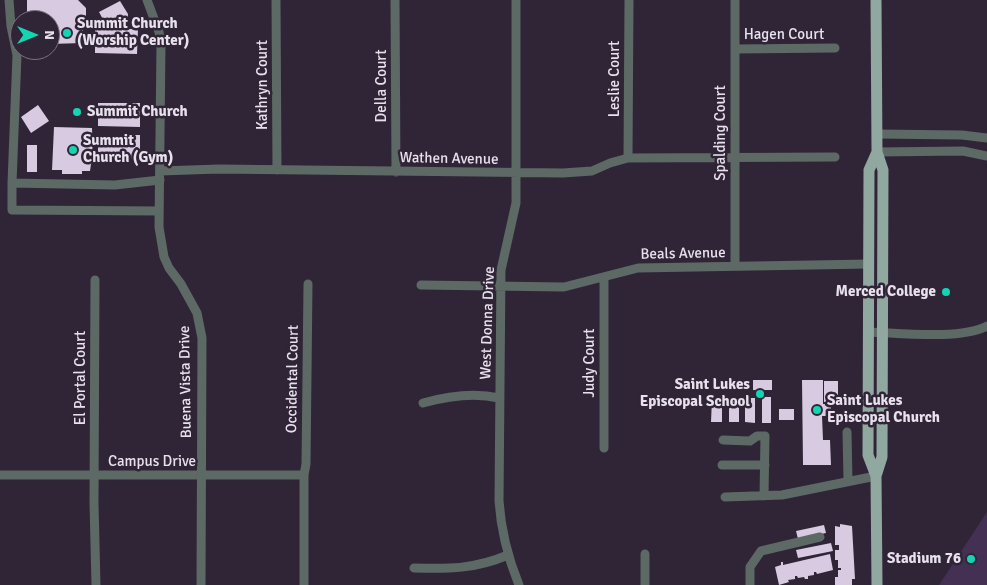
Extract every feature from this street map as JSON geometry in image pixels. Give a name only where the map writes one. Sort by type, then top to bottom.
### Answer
[{"type":"main road","points":[[876,0],[877,152],[883,170],[882,457],[876,476],[877,585]]},
{"type":"main road","points":[[876,476],[868,455],[869,170],[877,152]]},
{"type":"street","points":[[9,0],[11,26],[17,55],[12,210],[159,211]]},
{"type":"street","name":"Buena Vista Drive","points":[[147,0],[161,43],[159,227],[164,257],[198,313],[202,338],[201,585]]},
{"type":"street","name":"Kathryn Court","points":[[276,0],[277,170]]},
{"type":"street","name":"Della Court","points":[[395,0],[396,172]]},
{"type":"street","name":"West Donna Drive","points":[[516,0],[516,203],[501,270],[499,398],[500,518],[508,555],[520,585]]},
{"type":"street","name":"Leslie Court","points":[[628,158],[629,0]]},
{"type":"street","name":"Spalding Court","points":[[735,0],[735,266]]},
{"type":"street","name":"Hagen Court","points":[[735,49],[834,48]]},
{"type":"street","points":[[877,134],[962,134],[987,138]]},
{"type":"street","points":[[877,152],[963,151],[987,156]]},
{"type":"street","name":"Wathen Avenue","points":[[12,183],[115,185],[160,175],[277,170],[581,173],[628,158],[735,159],[834,157]]},
{"type":"street","name":"Beals Avenue","points":[[421,285],[564,287],[638,268],[869,264]]},
{"type":"street","name":"Judy Court","points":[[604,278],[604,448]]},
{"type":"street","name":"El Portal Court","points":[[95,280],[94,476],[96,585]]},
{"type":"street","name":"Occidental Court","points":[[304,585],[308,284]]},
{"type":"street","points":[[869,332],[962,333],[980,330],[987,326]]},
{"type":"street","points":[[423,403],[464,394],[499,398]]},
{"type":"street","points":[[847,432],[848,481]]},
{"type":"street","points":[[723,440],[750,441],[757,436],[765,436],[764,496]]},
{"type":"street","points":[[722,465],[765,466]]},
{"type":"street","name":"Campus Drive","points":[[0,475],[304,475]]},
{"type":"street","points":[[725,497],[782,495],[876,476]]},
{"type":"street","points":[[750,585],[750,567],[761,551],[820,537]]},
{"type":"street","points":[[645,554],[645,585]]},
{"type":"street","points":[[414,568],[452,569],[471,567],[508,555]]},
{"type":"shaded area","name":"Stadium 76","points":[[987,512],[987,585],[939,585]]},
{"type":"building","name":"Summit Church (Worship Center)","points":[[27,0],[78,0],[86,8],[86,22],[83,23],[83,43],[60,44],[60,10],[27,10]]},
{"type":"building","points":[[120,1],[128,14],[127,29],[138,29],[137,54],[95,53],[95,29],[106,29],[106,25],[99,12]]},
{"type":"building","name":"Summit Church","points":[[98,103],[140,103],[140,127],[98,126]]},
{"type":"building","name":"Summit Church","points":[[38,105],[49,121],[31,133],[21,117]]},
{"type":"building","name":"Summit Church (Gym)","points":[[54,127],[92,128],[93,164],[91,164],[90,171],[82,171],[82,174],[62,174],[62,170],[52,170]]},
{"type":"building","name":"Summit Church","points":[[98,135],[140,135],[140,159],[98,157]]},
{"type":"building","points":[[27,145],[37,145],[37,172],[27,172]]},
{"type":"building","points":[[729,380],[746,380],[746,390],[729,390]]},
{"type":"building","points":[[753,380],[772,380],[772,390],[753,390]]},
{"type":"building","name":"Saint Lukes Episcopal Church","points":[[802,380],[823,380],[823,404],[831,404],[831,416],[822,416],[823,440],[830,440],[831,465],[803,465]]},
{"type":"building","points":[[824,381],[838,381],[838,402],[824,402]]},
{"type":"building","points":[[762,397],[771,397],[771,423],[762,423]]},
{"type":"building","points":[[712,398],[722,398],[722,422],[711,422]]},
{"type":"building","points":[[729,398],[739,398],[739,422],[729,422]]},
{"type":"building","points":[[745,398],[755,398],[755,423],[745,422]]},
{"type":"building","points":[[779,409],[794,409],[794,420],[779,420]]},
{"type":"building","points":[[840,524],[852,526],[855,579],[852,579],[852,585],[835,585],[835,577],[838,577],[838,570],[841,570],[841,568],[838,568],[838,560],[835,560],[835,550],[839,550],[839,545],[835,545],[835,526],[840,527]]},
{"type":"building","points":[[824,525],[826,533],[798,539],[796,531]]},
{"type":"building","points":[[831,543],[833,551],[798,558],[796,550]]},
{"type":"building","points":[[830,554],[833,570],[817,574],[814,572],[814,575],[808,576],[808,579],[795,576],[795,579],[788,580],[789,582],[779,585],[775,567],[781,565],[781,562],[783,562],[783,565]]},
{"type":"place","name":"Summit Church (Worship Center)","points":[[67,33]]},
{"type":"place","name":"Summit Church","points":[[77,112]]},
{"type":"place","name":"Summit Church (Gym)","points":[[73,150]]},
{"type":"place","name":"Merced College","points":[[946,292]]},
{"type":"place","name":"Saint Lukes Episcopal School","points":[[760,394]]},
{"type":"place","name":"Saint Lukes Episcopal Church","points":[[817,410]]},
{"type":"place","name":"Stadium 76","points":[[971,559]]}]
